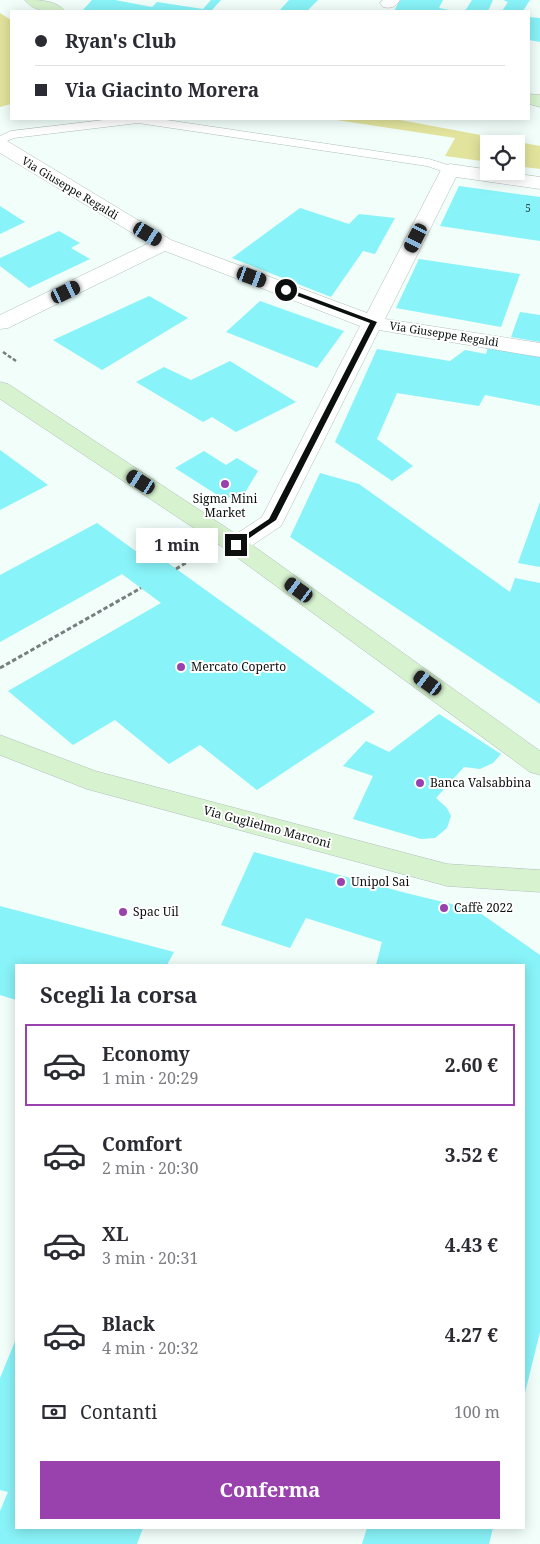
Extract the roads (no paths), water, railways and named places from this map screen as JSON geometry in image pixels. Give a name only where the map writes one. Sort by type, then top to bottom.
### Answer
[{"type":"main road","points":[[33,0],[54,10]]},
{"type":"main road","points":[[0,389],[236,545],[540,765]]},
{"type":"main road","name":"Via Guglielmo Marconi","points":[[0,744],[87,779],[447,875],[540,881]]},
{"type":"street","name":"Via Giuseppe Regaldi","points":[[0,146],[164,244],[374,322],[540,350]]},
{"type":"street","points":[[236,545],[272,520],[450,170],[540,184]]},
{"type":"street","points":[[0,323],[164,244]]},
{"type":"lane","points":[[0,140],[11,135],[130,120]]},
{"type":"lane","points":[[145,120],[429,163],[450,170]]},
{"type":"place","name":"Sigma Mini Market","points":[[225,484]]},
{"type":"place","name":"Mercato Coperto","points":[[181,667]]},
{"type":"place","name":"Banca Valsabbina","points":[[420,783]]},
{"type":"place","name":"Unipol Sai","points":[[341,882]]},
{"type":"place","name":"Caffè 2022","points":[[444,908]]},
{"type":"place","name":"Spac Uil","points":[[123,912]]}]
